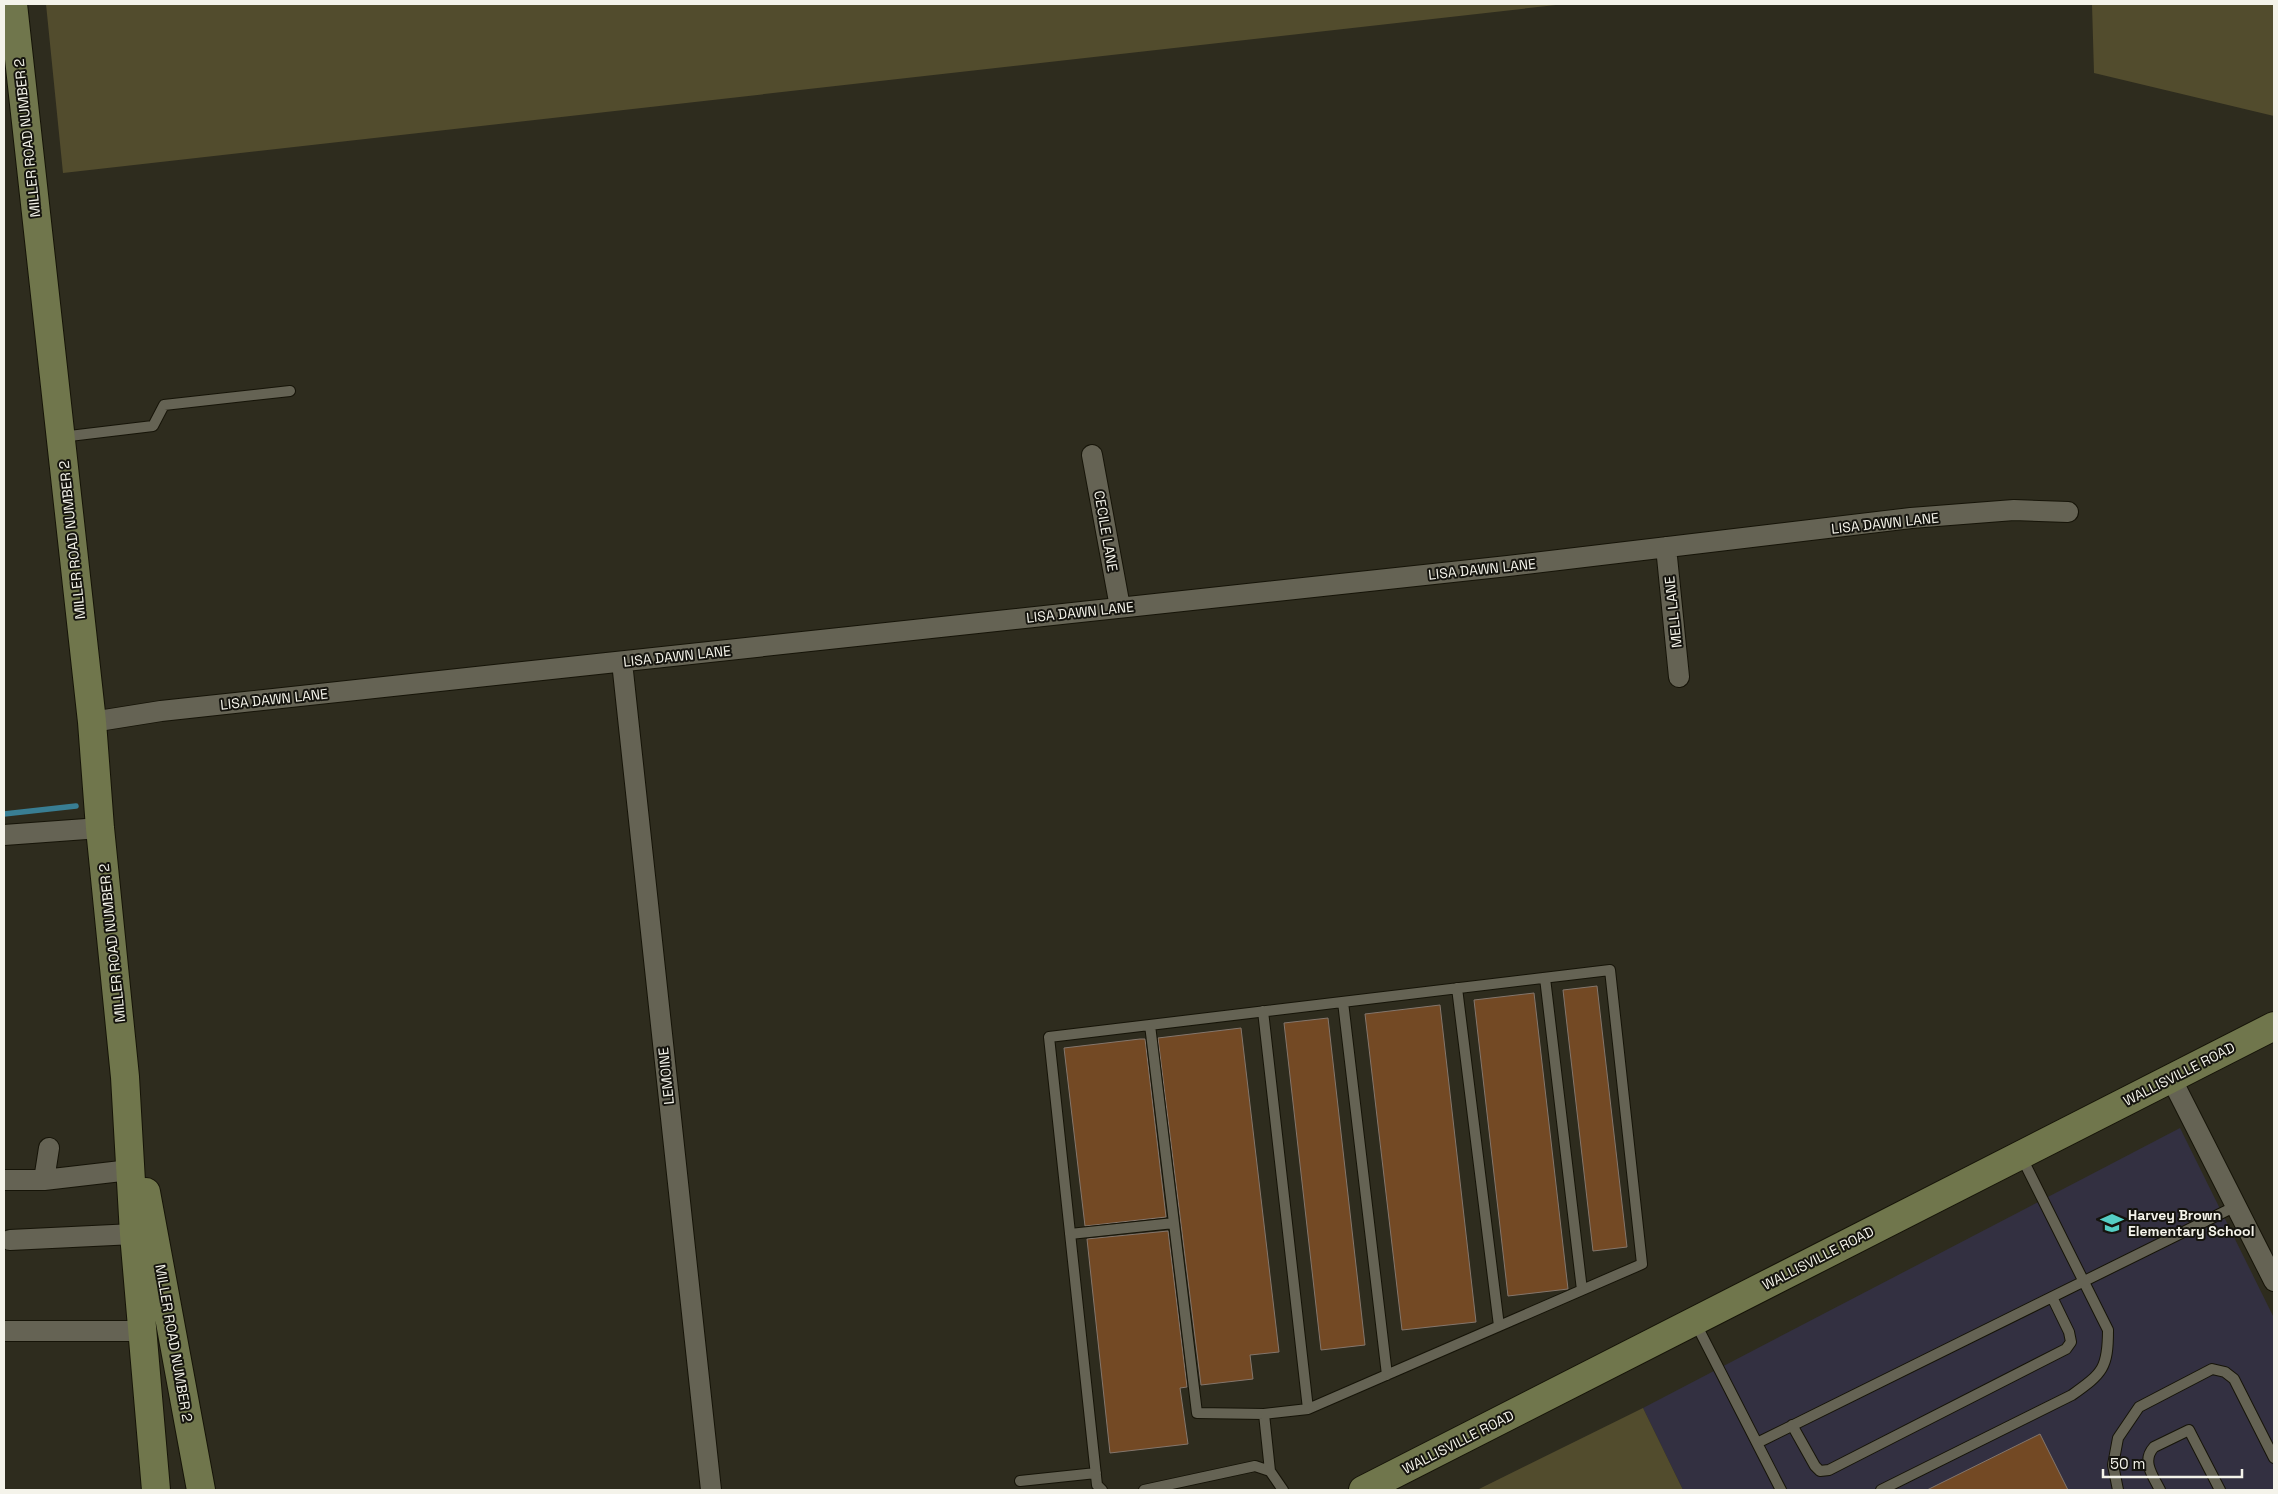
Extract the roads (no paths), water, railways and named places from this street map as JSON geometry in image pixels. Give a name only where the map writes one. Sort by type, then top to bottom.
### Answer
[{"type":"main road","name":"MILLER ROAD NUMBER 2","points":[[12,4],[92,722],[100,828],[125,1077],[134,1234],[156,1490]]},
{"type":"main road","name":"WALLISVILLE ROAD","points":[[1363,1490],[2274,1026]]},
{"type":"main road","name":"MILLER ROAD NUMBER 2","points":[[125,1077],[201,1490]]},
{"type":"street","name":"CECILE LANE","points":[[1092,455],[1120,608]]},
{"type":"street","name":"LISA DAWN LANE","points":[[92,722],[161,711],[1508,566],[1881,524],[1911,518],[2014,510],[2068,512]]},
{"type":"street","name":"MELL LANE","points":[[1666,547],[1679,677]]},
{"type":"street","name":"LEMOINE","points":[[622,662],[711,1490]]},
{"type":"street","points":[[4,835],[100,828]]},
{"type":"street","points":[[2171,1078],[2274,1281]]},
{"type":"street","points":[[44,1180],[49,1148]]},
{"type":"street","points":[[4,1180],[44,1180],[130,1170]]},
{"type":"street","points":[[10,1240],[134,1234]]},
{"type":"street","points":[[4,1331],[142,1331]]},
{"type":"lane","points":[[60,437],[153,426],[164,405],[290,391]]},
{"type":"lane","points":[[1102,1490],[1097,1485],[1049,1036],[1610,970],[1642,1264],[1308,1408],[1264,1414],[1197,1413],[1150,1025]]},
{"type":"lane","points":[[1546,978],[1582,1290]]},
{"type":"lane","points":[[1457,988],[1499,1326]]},
{"type":"lane","points":[[1343,1002],[1387,1375]]},
{"type":"lane","points":[[1263,1011],[1308,1408]]},
{"type":"lane","points":[[1882,1490],[2072,1395],[2096,1378],[2108,1356],[2108,1330],[2021,1155]]},
{"type":"lane","points":[[1757,1442],[2236,1206]]},
{"type":"lane","points":[[1070,1234],[1174,1223]]},
{"type":"lane","points":[[1792,1425],[1815,1466],[1820,1471],[1829,1470],[2066,1349],[2071,1342],[2069,1332],[2052,1297]]},
{"type":"lane","points":[[1695,1321],[1781,1490]]},
{"type":"lane","points":[[2118,1490],[2113,1465],[2118,1438],[2139,1407],[2212,1369],[2225,1372],[2234,1379],[2274,1458]]},
{"type":"lane","points":[[1264,1414],[1270,1471],[1283,1490]]},
{"type":"lane","points":[[2160,1490],[2147,1464],[2150,1451],[2154,1447],[2189,1430],[2220,1490]]},
{"type":"lane","points":[[1144,1490],[1254,1466],[1270,1471]]},
{"type":"lane","points":[[1020,1481],[1096,1473]]},
{"type":"waterway","points":[[4,814],[76,806]]},
{"type":"place","name":"Harvey Brown Elementary School","points":[[2112,1223]]}]
